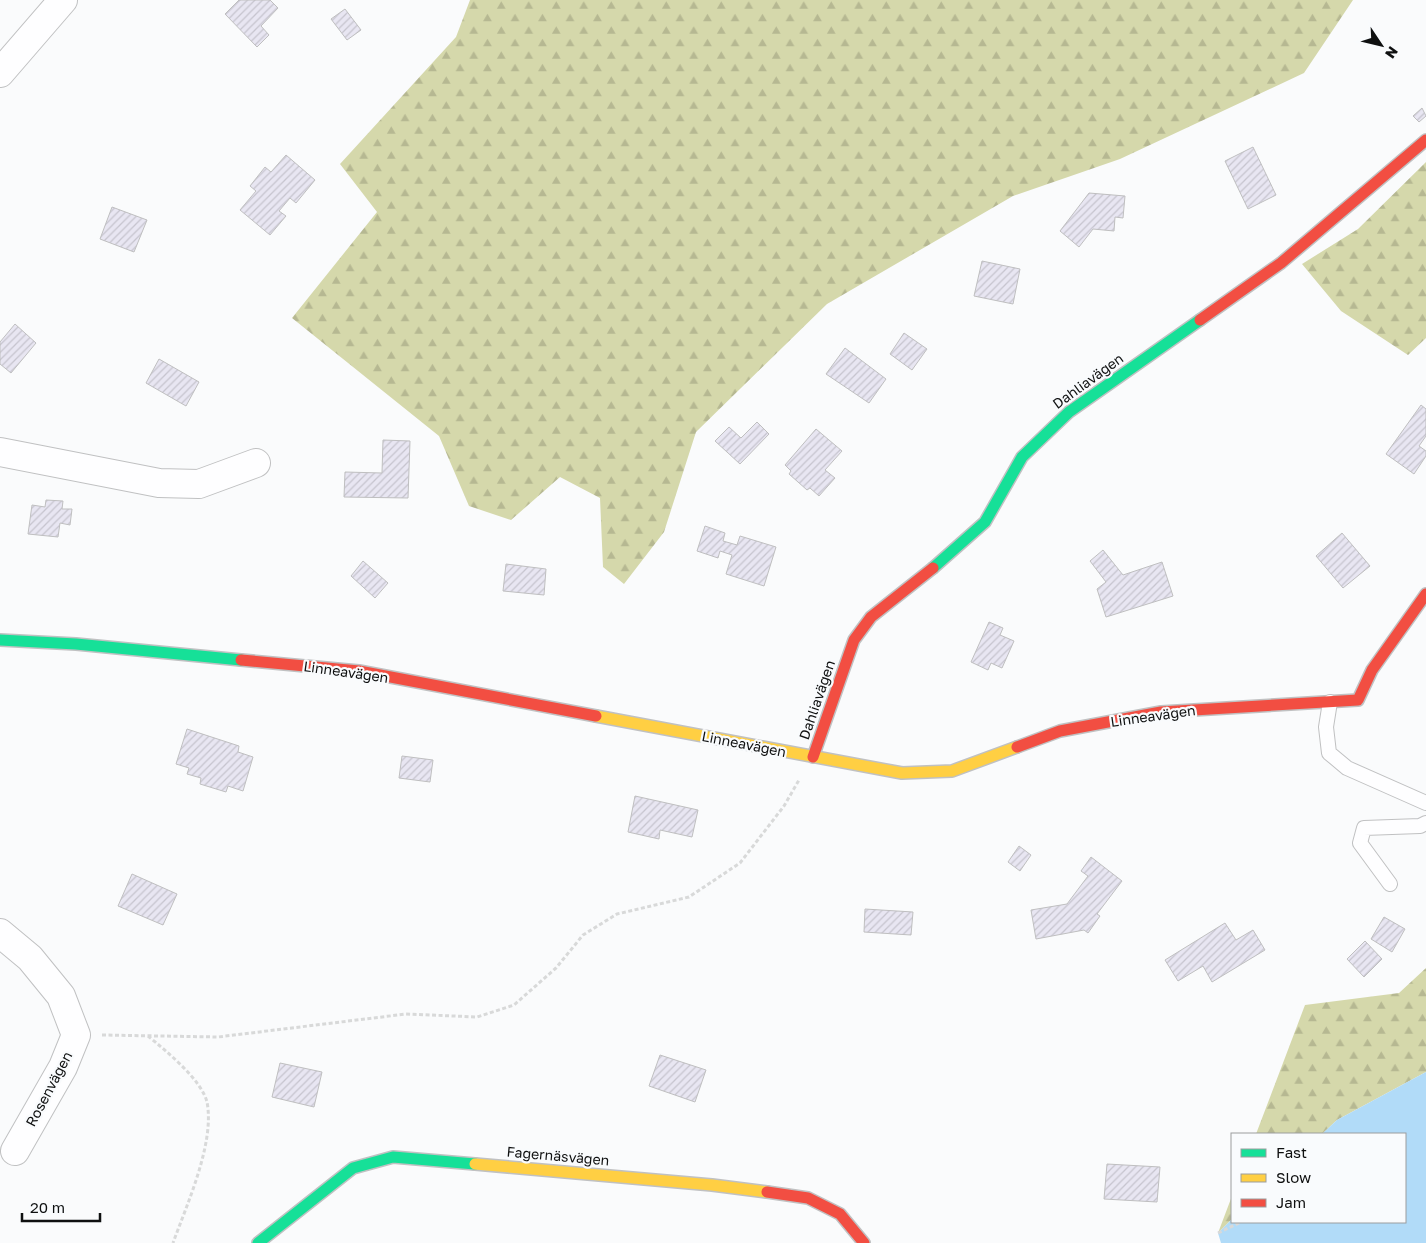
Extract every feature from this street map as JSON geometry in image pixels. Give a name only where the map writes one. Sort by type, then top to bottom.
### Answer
[{"type":"street","points":[[0,73],[63,0]]},
{"type":"street","name":"Dahliavägen","points":[[813,757],[854,640],[871,617],[948,558],[985,522],[1022,457],[1069,412],[1281,263],[1426,140]]},
{"type":"street","points":[[0,452],[159,484],[199,484],[256,463]]},
{"type":"street","name":"Linneavägen","points":[[0,640],[76,644],[359,671],[902,773],[952,771],[1060,731],[1152,714],[1358,700],[1372,670],[1426,594]]},
{"type":"street","name":"Rosenvägen","points":[[0,933],[30,958],[61,996],[76,1035],[64,1067],[15,1151]]},
{"type":"street","name":"Fagernäsvägen","points":[[258,1243],[353,1168],[393,1157],[712,1185],[808,1198],[840,1214],[864,1243]]},
{"type":"lane","points":[[1330,702],[1326,728],[1329,753],[1347,768],[1426,803]]},
{"type":"lane","points":[[1390,884],[1360,843],[1364,828],[1420,826],[1426,823]]},
{"type":"path","points":[[76,1035],[218,1037],[406,1014],[478,1017],[514,1005],[556,968],[583,935],[617,914],[689,897],[740,862],[784,806],[813,757]]},
{"type":"path","points":[[148,1036],[187,1069],[206,1101],[207,1147],[173,1243]]},
{"type":"path","points":[[1218,1233],[1239,1223]]},
{"type":"green space","points":[[470,0],[1353,0],[1304,73],[1120,159],[1013,196],[827,304],[696,432],[664,532],[624,584],[603,567],[600,498],[560,477],[511,520],[469,506],[439,436],[292,318],[377,212],[340,164],[456,37]]},
{"type":"green space","points":[[1426,162],[1426,338],[1408,355],[1341,311],[1302,264],[1358,229]]},
{"type":"green space","points":[[1426,968],[1426,1072],[1337,1120],[1323,1133],[1256,1133],[1305,1005],[1399,993]]},
{"type":"green space","points":[[1231,1199],[1231,1220],[1218,1233]]},
{"type":"water","points":[[1426,1072],[1426,1243],[1221,1243],[1218,1233],[1231,1220],[1231,1223],[1406,1223],[1406,1133],[1323,1133],[1337,1120]]},
{"type":"building","points":[[239,0],[270,0],[278,8],[261,26],[269,35],[257,47],[225,14]]},
{"type":"building","points":[[345,9],[361,30],[347,40],[331,19]]},
{"type":"building","points":[[1422,108],[1426,116],[1419,122],[1413,116]]},
{"type":"building","points":[[1253,147],[1276,195],[1248,209],[1225,161]]},
{"type":"building","points":[[286,155],[315,180],[296,203],[290,198],[279,211],[286,216],[270,235],[240,210],[256,191],[250,186],[265,167],[271,172]]},
{"type":"building","points":[[1089,193],[1125,196],[1123,218],[1115,217],[1114,231],[1093,229],[1079,247],[1060,231]]},
{"type":"building","points":[[112,207],[147,220],[134,252],[100,239]]},
{"type":"building","points":[[982,261],[1020,269],[1013,304],[974,296]]},
{"type":"building","points":[[15,324],[36,343],[11,373],[0,364],[0,342]]},
{"type":"building","points":[[904,333],[927,349],[912,370],[890,354]]},
{"type":"building","points":[[845,348],[886,379],[869,403],[826,374]]},
{"type":"building","points":[[159,359],[199,382],[186,406],[146,383]]},
{"type":"building","points":[[1421,405],[1426,409],[1426,436],[1419,446],[1426,451],[1426,456],[1414,474],[1386,454]]},
{"type":"building","points":[[757,422],[769,434],[740,464],[715,441],[729,427],[741,438]]},
{"type":"building","points":[[816,429],[842,451],[825,470],[835,478],[819,496],[810,488],[807,490],[789,474],[791,471],[785,465]]},
{"type":"building","points":[[383,440],[410,441],[408,498],[344,497],[345,472],[382,473]]},
{"type":"building","points":[[46,500],[63,501],[62,509],[72,509],[70,525],[60,523],[58,537],[28,534],[32,505],[45,507]]},
{"type":"building","points":[[705,526],[725,533],[723,541],[737,545],[740,536],[776,547],[764,586],[726,574],[732,555],[720,551],[718,558],[697,551]]},
{"type":"building","points":[[1342,533],[1370,566],[1343,588],[1316,556]]},
{"type":"building","points":[[1103,550],[1123,575],[1162,562],[1173,596],[1106,617],[1097,589],[1106,582],[1090,561]]},
{"type":"building","points":[[363,561],[388,583],[375,598],[351,576]]},
{"type":"building","points":[[506,564],[546,569],[544,595],[503,591]]},
{"type":"building","points":[[989,622],[1003,628],[1000,635],[1014,641],[1002,668],[991,663],[988,670],[971,662]]},
{"type":"building","points":[[187,729],[239,746],[238,752],[253,757],[243,791],[228,786],[226,792],[200,784],[201,778],[187,774],[189,768],[176,764]]},
{"type":"building","points":[[402,756],[433,760],[430,782],[399,778]]},
{"type":"building","points":[[635,796],[698,810],[692,837],[660,830],[659,839],[628,832]]},
{"type":"building","points":[[1019,846],[1031,855],[1020,871],[1008,862]]},
{"type":"building","points":[[1091,857],[1122,881],[1097,914],[1100,916],[1088,933],[1084,930],[1036,939],[1031,910],[1067,904],[1088,876],[1081,871]]},
{"type":"building","points":[[132,874],[177,894],[163,925],[118,906]]},
{"type":"building","points":[[865,909],[913,912],[911,935],[864,932]]},
{"type":"building","points":[[1384,917],[1405,929],[1392,952],[1371,939]]},
{"type":"building","points":[[1225,923],[1236,940],[1253,930],[1265,950],[1212,982],[1203,966],[1178,981],[1165,960]]},
{"type":"building","points":[[1365,941],[1382,959],[1364,977],[1347,959]]},
{"type":"building","points":[[660,1055],[706,1070],[695,1102],[649,1086]]},
{"type":"building","points":[[280,1063],[322,1072],[314,1107],[272,1097]]},
{"type":"building","points":[[1107,1164],[1160,1167],[1157,1202],[1104,1199]]},
{"type":"traffic: fast","points":[[933,568],[985,522],[1022,457],[1069,412],[1200,320]]},
{"type":"traffic: fast","points":[[0,640],[76,644],[241,660]]},
{"type":"traffic: fast","points":[[258,1243],[353,1168],[393,1157],[475,1164]]},
{"type":"traffic: slow","points":[[596,716],[902,773],[952,771],[1017,747]]},
{"type":"traffic: slow","points":[[475,1164],[712,1185],[767,1192]]},
{"type":"traffic: jam","points":[[1200,320],[1281,263],[1426,140]]},
{"type":"traffic: jam","points":[[813,757],[854,640],[871,617],[933,568]]},
{"type":"traffic: jam","points":[[1017,747],[1060,731],[1161,712],[1358,700],[1372,670],[1426,594]]},
{"type":"traffic: jam","points":[[241,660],[359,671],[596,716]]},
{"type":"traffic: jam","points":[[767,1192],[808,1198],[840,1214],[864,1243]]}]
